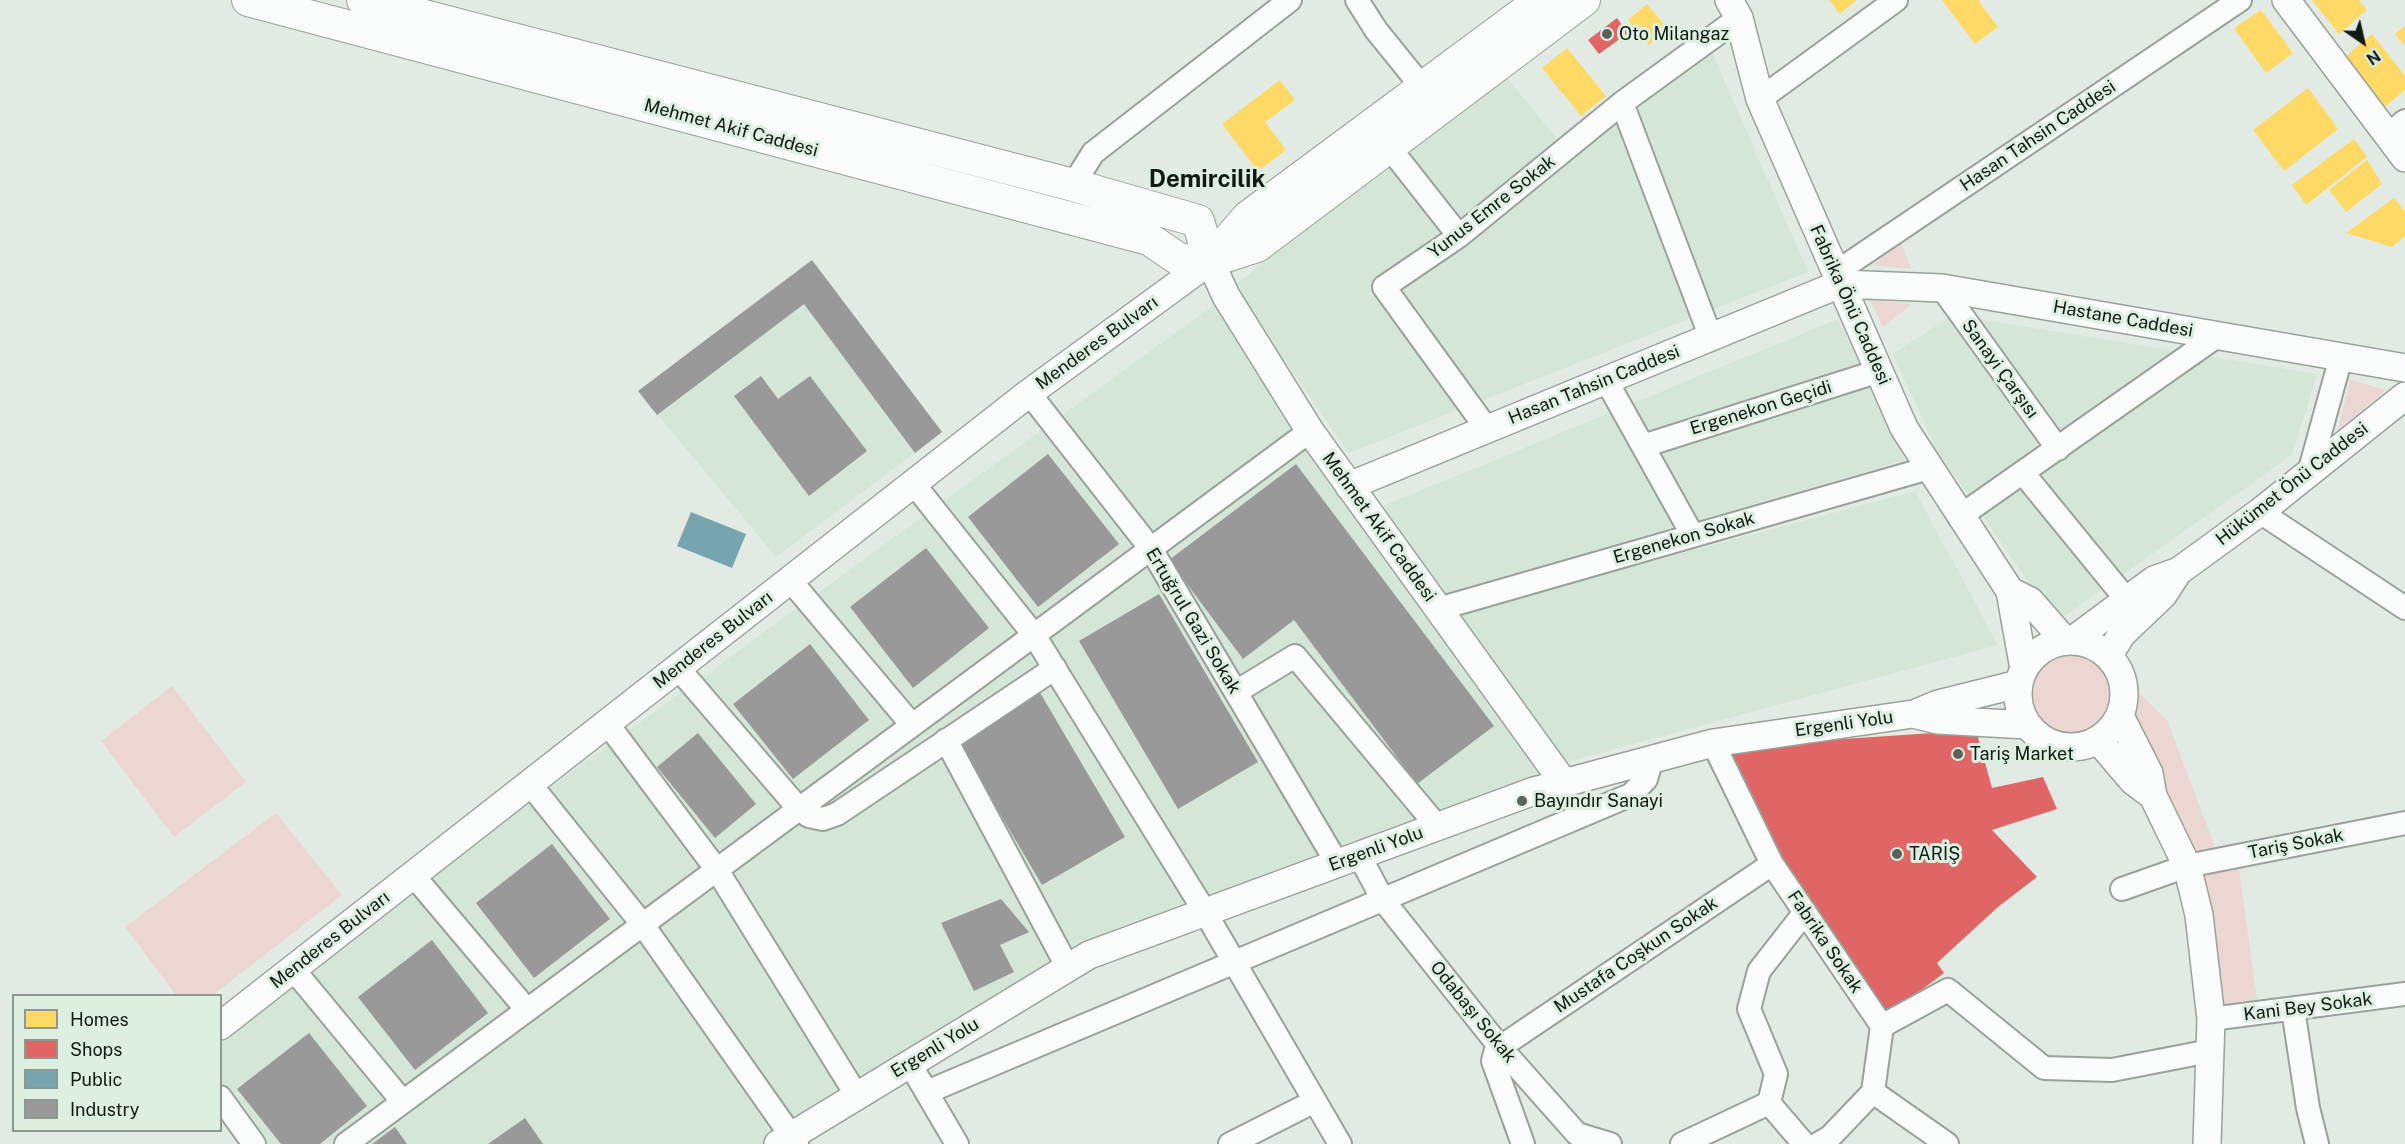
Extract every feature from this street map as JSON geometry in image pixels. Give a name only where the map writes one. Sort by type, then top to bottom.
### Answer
[{"type":"main road","name":"Mehmet Akif Caddesi","points":[[248,0],[1149,239],[1180,260],[1210,261],[1198,220],[1073,185],[363,0]]},
{"type":"main road","name":"Menderes Bulvarı","points":[[1210,261],[1248,217],[1541,0]]},
{"type":"main road","name":"Menderes Bulvarı","points":[[1210,261],[1257,246],[1584,0]]},
{"type":"street","points":[[1073,185],[1093,153],[1290,0]]},
{"type":"street","points":[[1357,0],[1376,30],[1422,87]]},
{"type":"street","points":[[1760,99],[1896,0]]},
{"type":"street","name":"Hasan Tahsin Caddesi","points":[[1349,486],[1710,338],[1838,279],[2240,0]]},
{"type":"street","points":[[2286,0],[2396,128],[2405,158]]},
{"type":"street","name":"Fabrika Önü Caddesi","points":[[1734,9],[1760,99],[1904,428],[1959,517],[2010,591],[2030,602],[2069,641]]},
{"type":"street","name":"Yunus Emre Sokak","points":[[1487,429],[1384,287],[1459,236],[1734,9]]},
{"type":"street","points":[[1622,103],[1710,338]]},
{"type":"street","points":[[1389,147],[1459,236]]},
{"type":"street","name":"Menderes Bulvarı","points":[[222,1024],[1029,393],[1210,261]]},
{"type":"street","name":"Mehmet Akif Caddesi","points":[[1210,261],[1226,296],[1310,431],[1564,783]]},
{"type":"street","name":"Hastane Caddesi","points":[[1838,279],[1942,288],[2405,368]]},
{"type":"street","name":"Sanayi Çarşısı","points":[[1942,288],[2058,449]]},
{"type":"street","points":[[1959,517],[2217,336]]},
{"type":"street","points":[[2308,473],[2340,357]]},
{"type":"street","name":"Ergenekon Geçidi","points":[[1643,446],[1879,371]]},
{"type":"street","points":[[1606,380],[1693,536]]},
{"type":"street","name":"Ertuğrul Gazi Sokak","points":[[1029,393],[1151,549],[1236,692],[1348,859]]},
{"type":"street","name":"Hükümet Önü Caddesi","points":[[2069,641],[2154,580],[2179,571],[2260,512],[2405,396]]},
{"type":"street","points":[[346,1144],[1310,431]]},
{"type":"street","name":"Ergenekon Sokak","points":[[1438,609],[1929,468]]},
{"type":"street","points":[[2023,473],[2126,599]]},
{"type":"street","points":[[913,483],[1034,635],[1205,912],[1340,1144]]},
{"type":"street","points":[[2260,512],[2405,608]]},
{"type":"street","name":"Hükümet Önü Caddesi","points":[[2108,656],[2122,634],[2163,595],[2179,571]]},
{"type":"street","points":[[790,580],[912,725]]},
{"type":"street","name":"Fabrika Önü Caddesi","points":[[2010,591],[2021,676]]},
{"type":"street","points":[[2069,641],[2099,649],[2108,656],[2121,675],[2125,691],[2120,716],[2111,730],[2098,740],[2072,748],[2055,745],[2039,737],[2027,725],[2020,712],[2021,676],[2034,656],[2047,646],[2069,641]]},
{"type":"street","points":[[1236,692],[1295,656],[1437,826]]},
{"type":"street","points":[[678,668],[799,809],[816,818],[830,817],[1055,668]]},
{"type":"street","points":[[1913,714],[2021,676]]},
{"type":"street","name":"Ergenli Yolu","points":[[789,1141],[857,1096],[1089,955],[1534,790],[1713,743],[1913,714],[1938,720],[2027,725]]},
{"type":"street","points":[[2120,716],[2149,773],[2153,796],[2187,866],[2199,915],[2211,1019],[2206,1144]]},
{"type":"street","points":[[608,723],[717,870],[857,1096]]},
{"type":"street","points":[[946,740],[1068,968]]},
{"type":"street","points":[[2098,740],[2133,781],[2153,796]]},
{"type":"street","name":"Fabrika Sokak","points":[[1713,743],[1772,864],[1882,1026]]},
{"type":"street","points":[[927,1092],[1631,795],[1646,779],[1652,759]]},
{"type":"street","points":[[530,784],[643,925],[789,1141]]},
{"type":"street","name":"Tariş Sokak","points":[[2122,889],[2187,866],[2405,823]]},
{"type":"street","name":"Odabaşı Sokak","points":[[1348,859],[1499,1046],[1577,1134],[1610,1144]]},
{"type":"street","name":"Mustafa Coşkun Sokak","points":[[1499,1046],[1772,864]]},
{"type":"street","points":[[413,875],[527,1010]]},
{"type":"street","points":[[1769,1103],[1776,1074],[1749,1009],[1760,971],[1805,912]]},
{"type":"street","points":[[293,969],[403,1102]]},
{"type":"street","points":[[1830,1142],[1873,1092],[1882,1026],[1948,990],[2044,1068],[2112,1070],[2210,1051]]},
{"type":"street","name":"Kani Bey Sokak","points":[[2211,1019],[2405,994]]},
{"type":"street","points":[[2293,1009],[2308,1108],[2317,1144]]},
{"type":"street","points":[[1499,1046],[1493,1061],[1523,1144]]},
{"type":"street","points":[[910,1064],[957,1144]]},
{"type":"street","points":[[1873,1092],[1947,1144]]},
{"type":"street","points":[[222,1100],[254,1144]]},
{"type":"street","points":[[1230,1144],[1271,1135],[1315,1101]]},
{"type":"street","points":[[1682,1144],[1769,1103]]},
{"type":"street","points":[[1769,1103],[1804,1144]]},
{"type":"shaded area","points":[[1708,43],[1808,272],[1349,453],[1233,287],[1499,68],[1567,151]]},
{"type":"shaded area","points":[[1901,243],[1911,269],[1873,265]]},
{"type":"shaded area","points":[[812,260],[942,432],[776,557],[638,391]]},
{"type":"shaded area","points":[[1226,296],[1564,783],[1089,955],[779,1144],[261,1144],[222,1094],[222,1027]]},
{"type":"shaded area","points":[[1870,300],[1912,304],[1883,327]]},
{"type":"shaded area","points":[[1953,315],[2317,374],[2292,455],[2056,622],[1936,449],[1893,354]]},
{"type":"shaded area","points":[[1838,319],[1905,460],[1443,594],[1383,506]]},
{"type":"shaded area","points":[[2350,380],[2386,390],[2338,430]]},
{"type":"shaded area","points":[[1915,491],[1998,645],[1567,762],[1459,613]]},
{"type":"shaded area","points":[[2071,655],[2087,658],[2100,667],[2109,680],[2112,696],[2109,712],[2100,725],[2087,734],[2071,737],[2055,734],[2042,725],[2033,712],[2030,696],[2033,680],[2042,667],[2055,658]]},
{"type":"shaded area","points":[[2131,685],[2167,720],[2215,847],[2190,853],[2134,737]]},
{"type":"shaded area","points":[[172,686],[246,782],[174,837],[101,741]]},
{"type":"shaded area","points":[[276,813],[342,895],[214,994],[175,994],[125,927]]},
{"type":"shaded area","points":[[2238,861],[2257,1000],[2222,1005],[2200,867]]},
{"type":"building: Homes","points":[[1829,0],[1857,0],[1840,14]]},
{"type":"building: Homes","points":[[1942,0],[1978,0],[1998,27],[1975,44]]},
{"type":"building: Homes","points":[[2312,0],[2359,0],[2367,10],[2339,34]]},
{"type":"building: Homes","points":[[1647,4],[1668,29],[1649,45],[1628,20]]},
{"type":"building: Homes","points":[[2261,10],[2293,53],[2266,73],[2234,28]]},
{"type":"building: Homes","points":[[2405,26],[2405,46],[2395,34]]},
{"type":"building: Homes","points":[[2372,34],[2405,76],[2405,90],[2385,107],[2345,57]]},
{"type":"building: Homes","points":[[1567,48],[1606,96],[1581,116],[1542,68]]},
{"type":"building: Homes","points":[[1280,80],[1295,100],[1265,122],[1286,150],[1258,171],[1222,124]]},
{"type":"building: Homes","points":[[2308,88],[2338,129],[2284,171],[2253,130]]},
{"type":"building: Homes","points":[[2354,139],[2367,157],[2306,205],[2292,185]]},
{"type":"building: Homes","points":[[2367,160],[2382,184],[2346,212],[2329,190]]},
{"type":"building: Homes","points":[[2394,198],[2405,211],[2405,236],[2392,247],[2346,233]]},
{"type":"building: Shops","points":[[1617,18],[1628,33],[1599,54],[1588,40]]},
{"type":"building: Shops","name":"TARİŞ","points":[[1976,730],[1992,788],[2043,777],[2057,809],[1992,830],[2037,877],[1998,907],[1937,963],[1944,973],[1884,1018],[1795,887],[1729,755],[1786,743]]},
{"type":"building: Public","points":[[691,512],[746,534],[732,568],[677,546]]},
{"type":"building: Industry","points":[[812,260],[942,432],[915,453],[804,304],[657,415],[638,391]]},
{"type":"building: Industry","points":[[761,376],[778,399],[810,376],[867,451],[809,496],[734,396]]},
{"type":"building: Industry","points":[[1048,454],[1119,544],[1038,607],[968,517]]},
{"type":"building: Industry","points":[[1296,464],[1494,726],[1417,784],[1294,620],[1243,659],[1169,560]]},
{"type":"building: Industry","points":[[926,548],[989,628],[913,688],[850,607]]},
{"type":"building: Industry","points":[[1159,594],[1258,762],[1178,809],[1079,641]]},
{"type":"building: Industry","points":[[810,644],[869,720],[793,779],[733,704]]},
{"type":"building: Industry","points":[[1039,691],[1125,837],[1042,885],[956,739]]},
{"type":"building: Industry","points":[[698,733],[756,804],[715,838],[657,767]]},
{"type":"building: Industry","points":[[552,844],[610,919],[534,978],[476,903]]},
{"type":"building: Industry","points":[[1001,899],[1029,932],[1000,945],[1014,972],[974,991],[941,923]]},
{"type":"building: Industry","points":[[432,940],[488,1013],[415,1070],[358,997]]},
{"type":"building: Industry","points":[[309,1033],[367,1106],[320,1144],[281,1144],[237,1089]]},
{"type":"building: Industry","points":[[525,1118],[543,1144],[488,1144]]},
{"type":"building: Industry","points":[[395,1127],[407,1144],[372,1144]]},
{"type":"place","name":"Oto Milangaz","points":[[1607,34]]},
{"type":"place","name":"Tariş Market","points":[[1958,754]]},
{"type":"place","name":"Bayındır Sanayi","points":[[1522,801]]},
{"type":"place","name":"TARİŞ","points":[[1897,854]]},
{"type":"district","name":"Demircilik","points":[[1207,180]]}]
